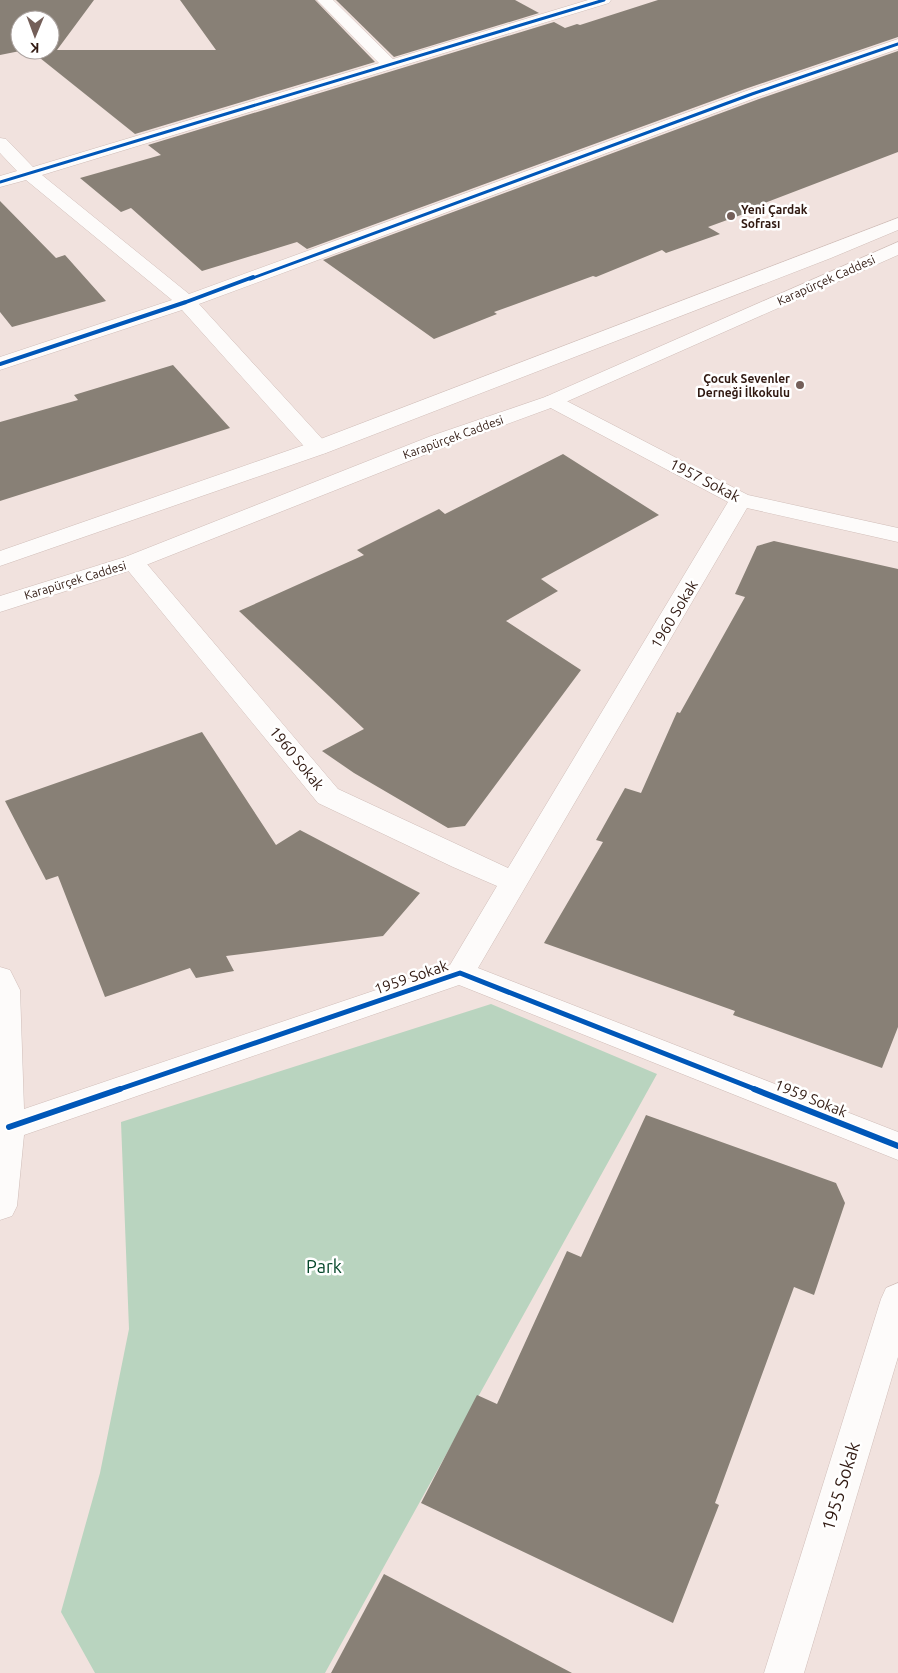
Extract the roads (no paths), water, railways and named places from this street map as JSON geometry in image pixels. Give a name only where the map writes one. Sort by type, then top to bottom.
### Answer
[{"type":"street","points":[[324,0],[390,65]]},
{"type":"street","points":[[0,182],[604,0]]},
{"type":"street","points":[[0,364],[186,302],[752,94],[898,44]]},
{"type":"street","points":[[0,143],[30,174],[186,302],[318,448]]},
{"type":"street","name":"Karapürçek Caddesi","points":[[0,559],[318,448],[762,278],[898,223]]},
{"type":"street","points":[[762,278],[821,236]]},
{"type":"street","name":"Karapürçek Caddesi","points":[[0,604],[133,562],[439,441],[552,401],[898,248]]},
{"type":"street","points":[[677,346],[838,293],[881,276]]},
{"type":"street","name":"1957 Sokak","points":[[552,401],[741,500],[898,535]]},
{"type":"street","name":"1960 Sokak","points":[[460,973],[741,500]]},
{"type":"street","name":"1960 Sokak","points":[[133,562],[328,796],[463,860],[515,882]]},
{"type":"street","name":"1959 Sokak","points":[[9,1127],[460,973],[898,1146]]},
{"type":"street","points":[[0,978],[6,990],[9,1127],[0,1206]]},
{"type":"street","name":"1955 Sokak","points":[[784,1673],[898,1300]]},
{"type":"place","name":"Yeni Çardak Sofrası","points":[[731,216]]},
{"type":"place","name":"Çocuk Sevenler Derneği İlkokulu","points":[[800,385]]},
{"type":"park label","name":"Park","points":[[324,1266]]}]
